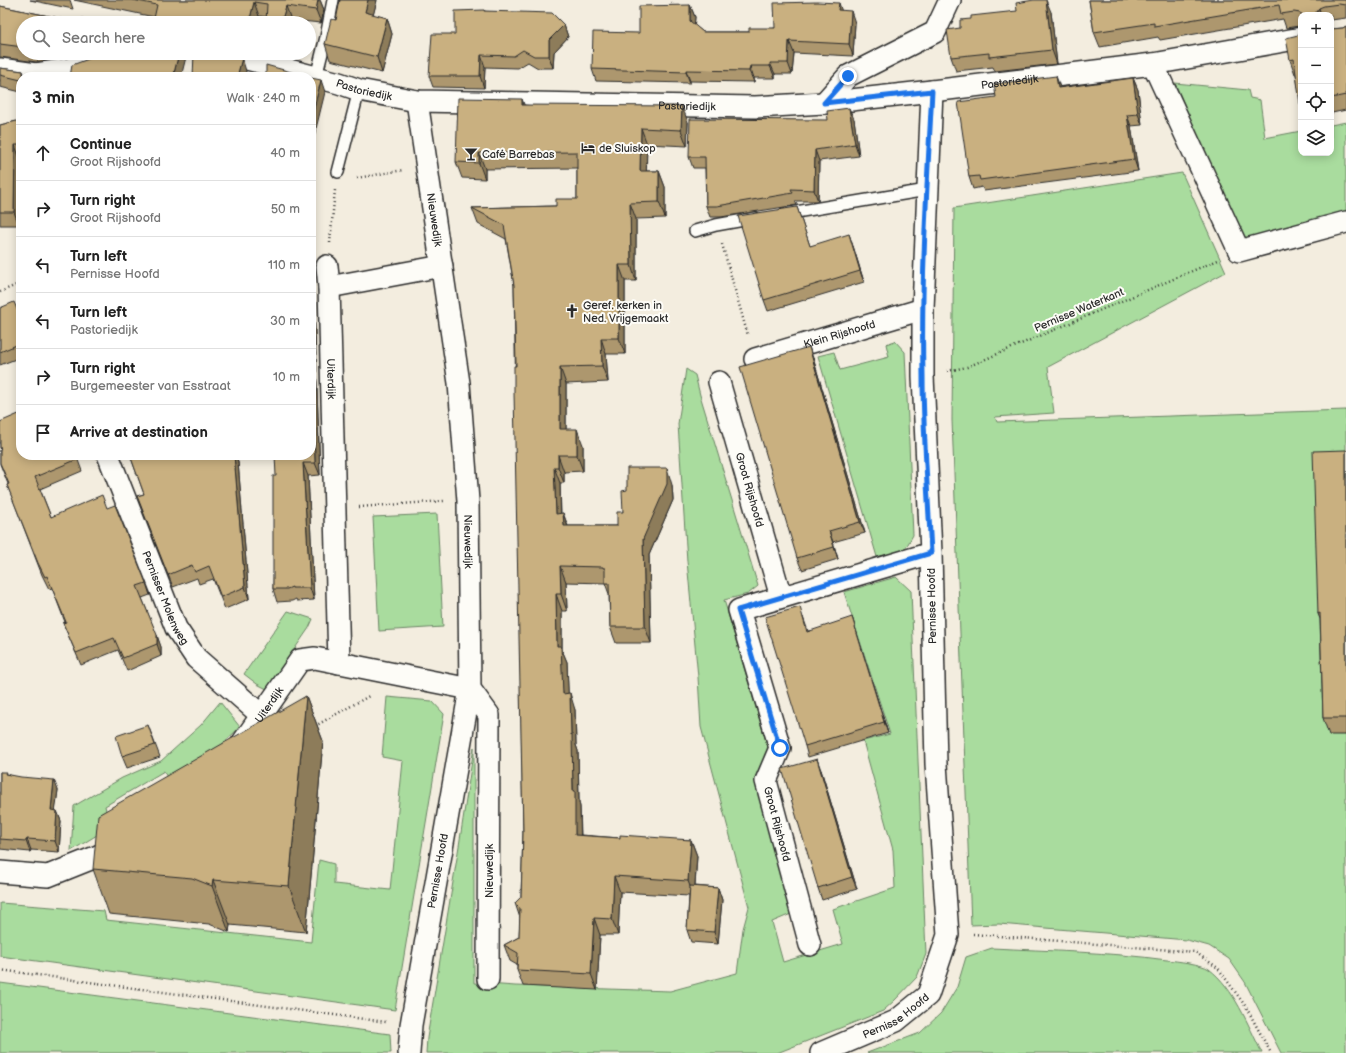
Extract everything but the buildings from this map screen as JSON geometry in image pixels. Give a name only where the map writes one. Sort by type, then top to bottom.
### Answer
[{"type":"street","points":[[824,103],[848,76],[935,32],[950,0]]},
{"type":"street","name":"Pastoriedijk","points":[[316,77],[359,90],[417,101],[755,107],[824,103],[1153,64],[1298,39]]},
{"type":"street","points":[[55,72],[69,69],[93,60]]},
{"type":"street","name":"Pastoriedijk","points":[[251,60],[297,72]]},
{"type":"street","points":[[1153,64],[1239,251],[1346,222]]},
{"type":"street","points":[[0,68],[18,72]]},
{"type":"street","name":"Pernisse Hoofd","points":[[821,1053],[896,1021],[928,995],[948,935],[936,764],[931,553],[923,376],[923,309],[932,91]]},
{"type":"street","name":"Nieuwedijk","points":[[417,101],[459,383],[468,501],[470,689],[489,715],[488,979]]},
{"type":"street","name":"Uiterdijk","points":[[328,266],[336,510],[339,663]]},
{"type":"street","points":[[329,287],[442,266]]},
{"type":"street","name":"Klein Rijshoofd","points":[[755,359],[923,309]]},
{"type":"street","name":"Groot Rijshoofd","points":[[719,382],[781,597]]},
{"type":"street","name":"Pernisser Molenweg","points":[[110,460],[176,628],[196,658],[261,715]]},
{"type":"street","name":"Groot Rijshoofd","points":[[810,945],[766,781],[780,748],[738,610],[931,553]]},
{"type":"street","name":"Uiterdijk","points":[[227,765],[300,660],[315,658],[470,689]]},
{"type":"street","name":"Pernisse Hoofd","points":[[410,1053],[411,1025],[470,689]]},
{"type":"street","points":[[0,872],[48,876],[98,856],[135,834]]},
{"type":"lane","points":[[316,77],[333,0]]},
{"type":"lane","points":[[337,177],[359,90]]},
{"type":"lane","points":[[695,231],[716,225],[927,190]]},
{"type":"path","points":[[672,8],[673,0]]},
{"type":"path","points":[[328,266],[337,177],[427,166]]},
{"type":"path","points":[[716,225],[755,359]]},
{"type":"path","name":"Pernisse Waterkant","points":[[923,376],[967,366],[1239,251]]},
{"type":"path","points":[[0,292],[16,284]]},
{"type":"path","points":[[336,510],[448,500],[468,501]]},
{"type":"path","points":[[309,730],[369,696]]},
{"type":"path","points":[[948,935],[968,934],[1195,952],[1218,968],[1246,1007],[1271,1053]]},
{"type":"path","points":[[0,970],[411,1025]]},
{"type":"green space","points":[[1175,83],[1248,90],[1250,98],[1260,100],[1265,138],[1298,132],[1298,156],[1334,156],[1334,124],[1346,122],[1346,213],[1242,240]]},
{"type":"green space","points":[[1182,173],[1226,272],[1048,367],[1054,413],[995,417],[997,422],[1346,410],[1346,1053],[1281,1053],[1245,982],[1229,959],[1209,946],[1187,940],[999,924],[971,925],[952,420],[954,208]]},
{"type":"green space","points":[[895,341],[905,352],[913,535],[904,551],[877,557],[818,356],[834,352],[840,370],[889,357],[886,344]]},
{"type":"green space","points":[[686,369],[695,375],[758,586],[748,594],[724,600],[769,751],[755,778],[791,914],[772,922],[783,962],[843,944],[833,909],[895,888],[893,850],[863,741],[890,734],[844,592],[896,577],[911,591],[926,954],[917,977],[883,1011],[777,1053],[426,1053],[427,1038],[474,747],[474,983],[515,986],[670,991],[737,973],[743,929],[749,907],[701,727],[698,677],[687,561],[678,424]]},
{"type":"green space","points":[[437,514],[443,627],[379,631],[373,517]]},
{"type":"green space","points":[[288,611],[313,619],[309,628],[267,689],[257,684],[244,674]]},
{"type":"green space","points":[[387,697],[432,701],[444,714],[395,1010],[0,956],[0,903],[104,911],[106,920],[311,942],[319,860],[334,864],[334,884],[390,890],[403,761],[382,757]]},
{"type":"green space","points":[[220,702],[240,727],[173,791],[164,771],[105,806],[110,827],[71,851],[74,806],[122,778],[161,761],[201,725]]},
{"type":"green space","points":[[992,948],[1123,955],[1183,962],[1206,967],[1226,986],[1246,1019],[1262,1053],[867,1053],[920,1033],[941,1013],[957,987],[966,957]]},
{"type":"green space","points":[[0,983],[390,1034],[391,1053],[0,1053]]},
{"type":"place","name":"de Sluiskop","points":[[588,148]]},
{"type":"place","name":"Café Barrebas","points":[[471,154]]},
{"type":"place","name":"Geref. kerken in Ned. Vrijgemaakt","points":[[572,311]]},
{"type":"route","points":[[780,748],[738,610],[931,553],[923,376],[923,309],[932,91],[824,103],[848,76]]}]
